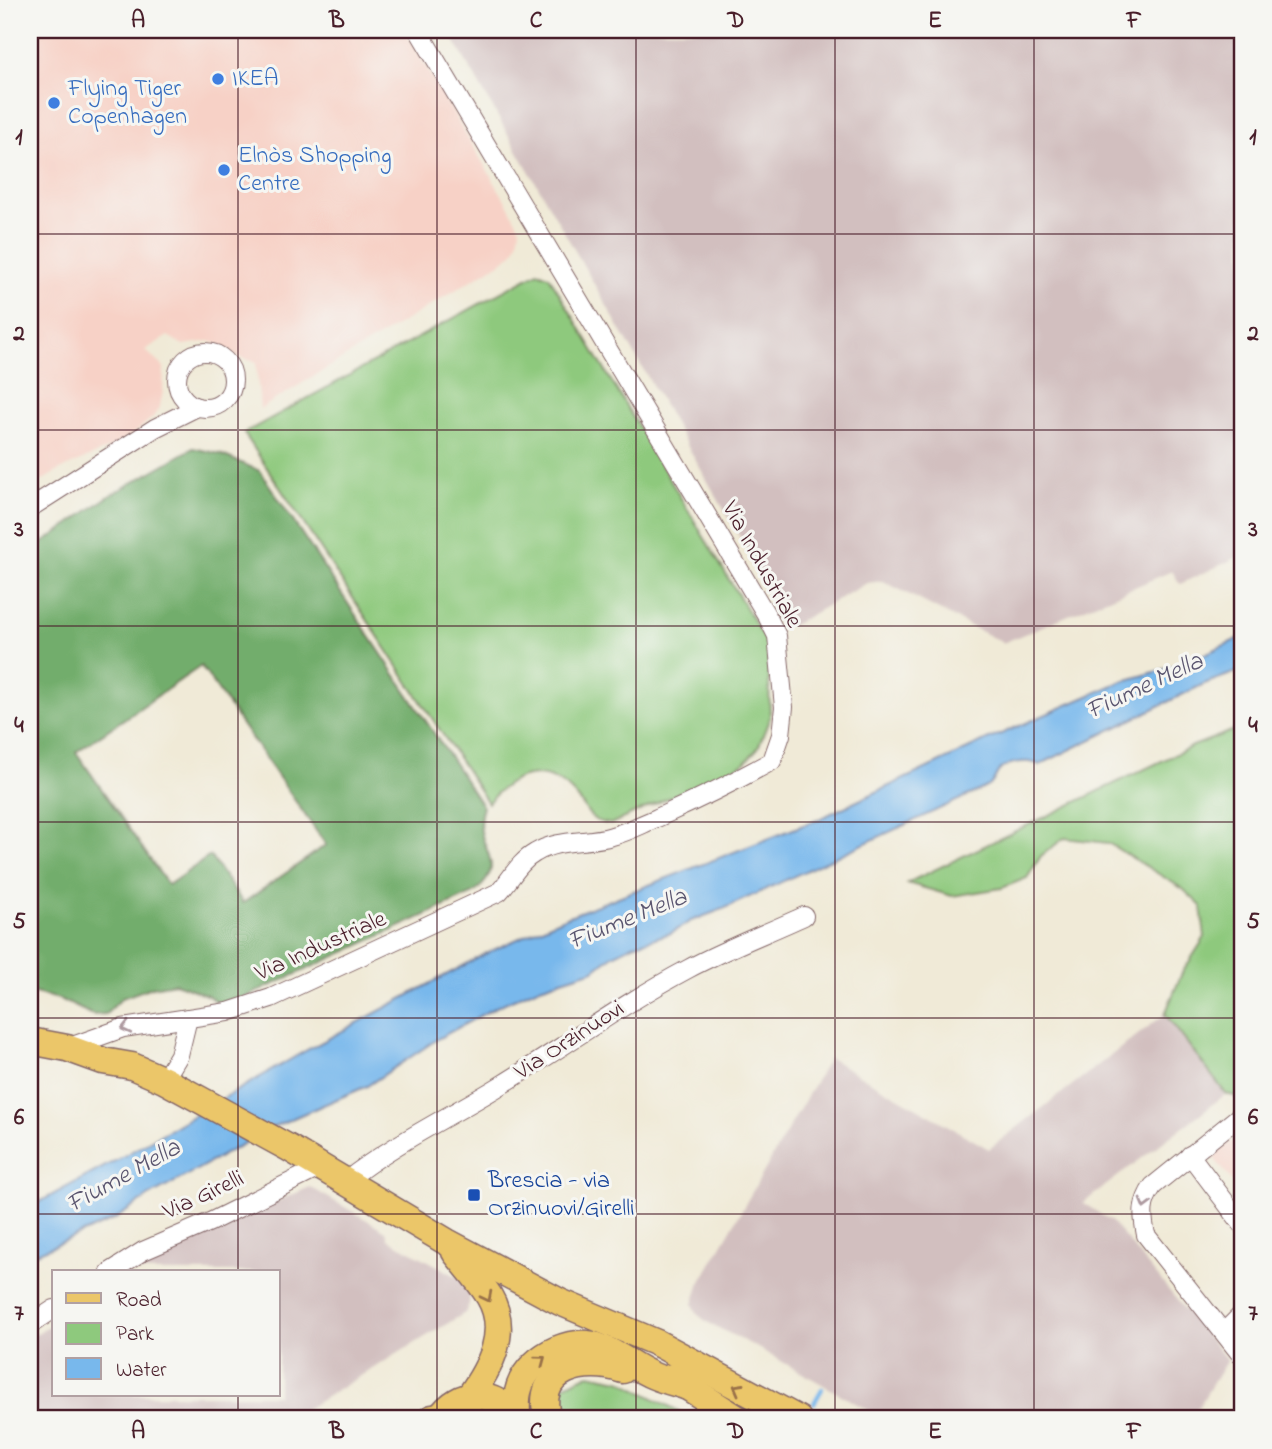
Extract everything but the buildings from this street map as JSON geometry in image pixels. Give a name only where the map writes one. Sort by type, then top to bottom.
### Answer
[{"type":"main road","points":[[30,1041],[132,1066],[198,1096],[447,1242],[559,1303],[738,1419]]},
{"type":"main road","points":[[447,1242],[490,1298],[496,1321],[497,1339],[493,1360],[469,1397]]},
{"type":"main road","points":[[559,1303],[657,1343],[783,1413],[799,1419]]},
{"type":"main road","points":[[517,1419],[517,1393],[523,1378],[535,1363],[549,1353],[566,1347],[584,1344],[600,1347],[654,1377],[685,1386]]},
{"type":"main road","points":[[548,1419],[545,1402],[548,1390],[563,1371],[575,1366],[606,1364],[621,1368],[649,1382],[685,1386]]},
{"type":"main road","points":[[437,1419],[447,1408],[469,1397],[484,1396],[509,1408],[517,1419]]},
{"type":"street","name":"Via Industriale","points":[[67,1048],[123,1028],[228,1012],[271,998],[499,892],[511,880],[522,862],[535,852],[568,841],[614,836],[715,793],[772,761],[781,735],[784,707],[777,636],[767,616],[418,30]]},
{"type":"street","points":[[30,508],[155,428],[197,407],[211,407],[223,401],[233,382],[232,373],[223,358],[206,351],[188,356],[178,370],[177,386],[155,428]]},
{"type":"street","points":[[177,386],[184,399],[197,407]]},
{"type":"street","name":"Via Orzinuovi","points":[[346,1181],[379,1155],[488,1093],[556,1052],[604,1018],[686,970],[804,916]]},
{"type":"street","points":[[164,1080],[179,1055],[188,1018]]},
{"type":"street","points":[[1242,1114],[1153,1186],[1144,1199],[1142,1213],[1146,1234],[1242,1356]]},
{"type":"street","points":[[1190,1155],[1242,1224]]},
{"type":"street","name":"Via Girelli","points":[[113,1270],[143,1251],[210,1222],[319,1167]]},
{"type":"street","points":[[30,1325],[52,1310]]},
{"type":"street","points":[[1224,1332],[1242,1314]]},
{"type":"shaded area","points":[[30,30],[404,30],[508,205],[520,228],[518,242],[513,253],[503,261],[260,409],[256,362],[239,357],[221,345],[209,341],[183,345],[168,336],[145,350],[164,367],[160,406],[153,417],[137,431],[109,448],[58,471],[30,488]]},
{"type":"shaded area","points":[[448,30],[1242,30],[1242,555],[1180,584],[1172,571],[1003,643],[883,581],[867,583],[791,626]]},
{"type":"shaded area","points":[[1165,1014],[1226,1094],[1083,1203],[1111,1221],[1227,1360],[1191,1419],[884,1419],[697,1314],[693,1304],[700,1283],[829,1058],[989,1149]]},
{"type":"shaded area","points":[[1242,1133],[1242,1193],[1213,1157]]},
{"type":"shaded area","points":[[310,1187],[386,1231],[388,1239],[467,1282],[470,1290],[469,1304],[465,1313],[289,1419],[30,1419],[30,1338],[52,1323],[52,1396],[280,1396],[280,1270],[130,1270],[144,1260]]},
{"type":"green space","points":[[538,272],[549,276],[768,645],[770,717],[758,748],[743,764],[611,824],[593,818],[564,785],[541,776],[518,779],[497,793],[488,803],[244,433]]},
{"type":"green space","points":[[193,448],[220,454],[260,471],[483,807],[481,833],[491,862],[490,872],[474,893],[224,1007],[207,995],[175,983],[152,987],[122,998],[106,1014],[93,1015],[59,999],[30,992],[30,552],[109,496]],"holes":[[[201,666],[326,845],[243,903],[210,856],[168,885],[76,752]]]},
{"type":"green space","points":[[1242,727],[1242,1098],[1226,1094],[1165,1014],[1182,973],[1205,937],[1201,906],[1183,889],[1108,843],[1064,838],[1041,856],[1027,878],[1002,888],[952,896],[907,883],[1193,746]]},
{"type":"green space","points":[[589,1374],[620,1380],[693,1419],[552,1419],[554,1390]]},
{"type":"water","name":"Fiume Mella","points":[[1242,637],[1242,670],[1204,684],[1039,765],[1024,762],[1007,765],[999,771],[989,786],[723,909],[691,921],[671,933],[633,945],[613,955],[594,970],[540,987],[496,1007],[439,1038],[367,1086],[275,1126],[148,1197],[115,1219],[30,1256],[30,1207],[305,1051],[487,953],[559,920],[819,819],[987,740],[1120,682],[1183,664]]},
{"type":"waterway","points":[[814,1403],[822,1389]]},
{"type":"place","name":"IKEA","points":[[218,79]]},
{"type":"place","name":"Flying Tiger Copenhagen","points":[[54,103]]},
{"type":"place","name":"Elnòs Shopping Centre","points":[[224,170]]},
{"type":"place","name":"Brescia - via Orzinuovi/Girelli","points":[[474,1195]]}]
